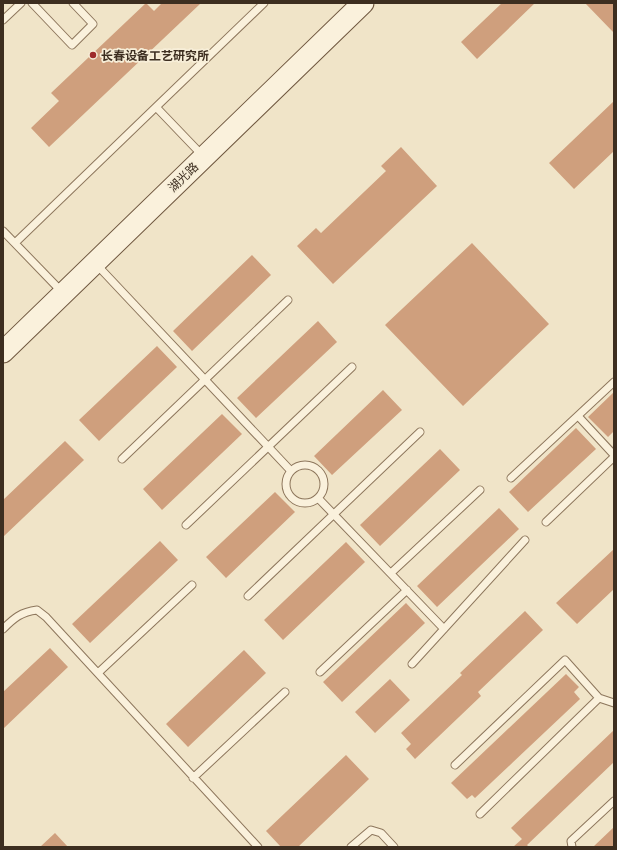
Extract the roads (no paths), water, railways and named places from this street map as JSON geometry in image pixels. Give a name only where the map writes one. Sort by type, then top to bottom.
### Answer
[{"type":"street","name":"湖光路","points":[[3,352],[363,3]]},
{"type":"lane","points":[[3,20],[21,3]]},
{"type":"lane","points":[[32,3],[72,45],[93,24],[73,3]]},
{"type":"lane","points":[[15,243],[264,3]]},
{"type":"lane","points":[[156,107],[204,157]]},
{"type":"lane","points":[[3,231],[63,293]]},
{"type":"lane","points":[[95,263],[292,471]]},
{"type":"lane","points":[[122,459],[288,300]]},
{"type":"lane","points":[[186,525],[352,367]]},
{"type":"lane","points":[[511,478],[614,382]]},
{"type":"lane","points":[[546,522],[614,456],[578,416]]},
{"type":"lane","points":[[248,596],[420,432]]},
{"type":"lane","points":[[310,466],[321,474],[323,487],[318,498],[306,503],[295,500],[290,496],[286,483],[292,471],[297,467],[310,466]]},
{"type":"lane","points":[[391,574],[480,490]]},
{"type":"lane","points":[[318,498],[444,628]]},
{"type":"lane","points":[[412,664],[525,540]]},
{"type":"lane","points":[[98,673],[192,585]]},
{"type":"lane","points":[[320,672],[407,590]]},
{"type":"lane","points":[[3,629],[13,619],[25,611],[37,610],[46,617],[258,847]]},
{"type":"lane","points":[[455,765],[565,660],[600,698],[614,703]]},
{"type":"lane","points":[[193,778],[285,692]]},
{"type":"lane","points":[[480,814],[600,698]]},
{"type":"lane","points":[[572,847],[572,841],[614,801]]},
{"type":"lane","points":[[351,847],[371,830],[381,833],[394,847]]},
{"type":"place","name":"长春设备工艺研究所","points":[[93,55]]}]
